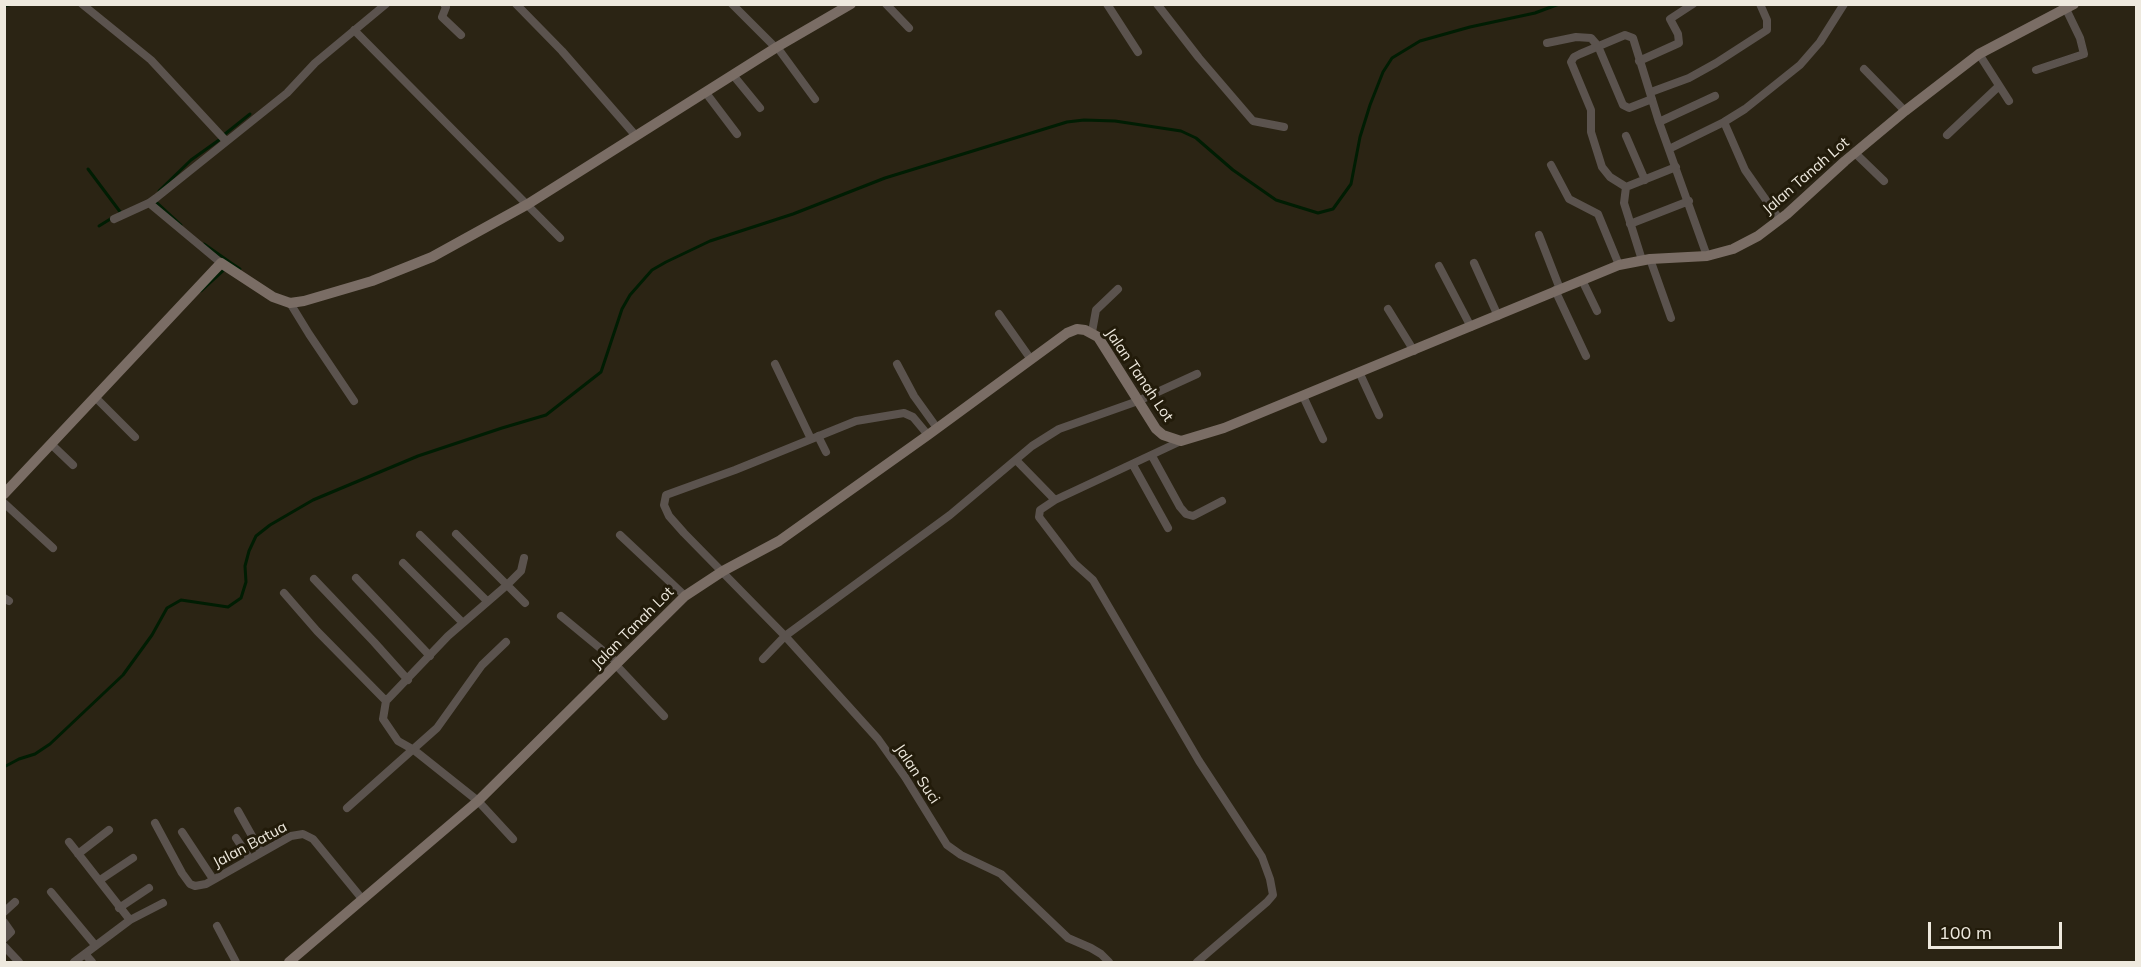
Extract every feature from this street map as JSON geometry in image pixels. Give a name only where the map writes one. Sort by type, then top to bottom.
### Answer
[{"type":"main road","points":[[4,494],[226,266],[273,297],[290,303],[372,281],[422,261],[636,135],[776,47],[851,4]]},
{"type":"main road","name":"Jalan Tanah Lot","points":[[289,963],[478,801],[685,596],[779,541],[932,432],[1030,358],[1072,330],[1081,329],[1092,332],[1098,337],[1156,429],[1164,435],[1181,441],[1224,428],[1619,266],[1646,259],[1707,256],[1732,249],[1780,220],[1905,111],[1979,54],[2070,7]]},
{"type":"street","points":[[82,4],[121,38],[151,60],[226,141]]},
{"type":"street","points":[[114,219],[152,200],[287,93],[315,63],[386,4]]},
{"type":"street","points":[[444,4],[446,7],[442,17],[461,35]]},
{"type":"street","points":[[516,4],[562,51],[636,135]]},
{"type":"street","points":[[732,4],[776,47],[815,99]]},
{"type":"street","points":[[886,4],[909,28]]},
{"type":"street","points":[[1107,4],[1138,52]]},
{"type":"street","points":[[1157,4],[1253,121],[1284,127]]},
{"type":"street","points":[[1639,61],[1679,44],[1678,34],[1670,19],[1693,4]]},
{"type":"street","points":[[1547,43],[1584,36],[1591,39],[1598,46],[1623,105],[1629,108],[1716,63],[1767,30],[1765,11],[1760,4]]},
{"type":"street","points":[[1670,149],[1745,109],[1800,65],[1820,42],[1844,4]]},
{"type":"street","points":[[2036,70],[2084,54],[2070,7]]},
{"type":"street","points":[[354,30],[560,238]]},
{"type":"street","points":[[1626,187],[1610,177],[1602,167],[1591,132],[1591,110],[1571,62],[1574,57],[1625,35],[1631,36],[1707,256]]},
{"type":"street","points":[[1979,54],[2009,101]]},
{"type":"street","points":[[1864,69],[1905,111]]},
{"type":"street","points":[[733,75],[760,108]]},
{"type":"street","points":[[1947,135],[1999,86]]},
{"type":"street","points":[[706,93],[736,134]]},
{"type":"street","points":[[1659,122],[1715,96]]},
{"type":"street","points":[[1724,122],[1745,170],[1780,220]]},
{"type":"street","points":[[1626,136],[1645,180]]},
{"type":"street","points":[[1855,153],[1884,181]]},
{"type":"street","points":[[1551,165],[1569,200],[1598,214],[1619,266]]},
{"type":"street","points":[[1626,187],[1676,167]]},
{"type":"street","points":[[1626,187],[1624,204],[1630,224],[1671,318]]},
{"type":"street","points":[[152,200],[226,266]]},
{"type":"street","points":[[1630,224],[1689,201]]},
{"type":"street","points":[[1539,235],[1558,290],[1586,356]]},
{"type":"street","points":[[1474,262],[1498,316]]},
{"type":"street","points":[[1439,266],[1471,327]]},
{"type":"street","points":[[1582,280],[1598,311]]},
{"type":"street","points":[[1092,332],[1096,310],[1118,289]]},
{"type":"street","points":[[290,303],[354,401]]},
{"type":"street","points":[[1388,309],[1414,351]]},
{"type":"street","points":[[999,314],[1030,358]]},
{"type":"street","points":[[775,364],[814,437],[826,452]]},
{"type":"street","points":[[897,364],[932,432]]},
{"type":"street","points":[[763,659],[785,636],[950,515],[1032,446],[1059,429],[1138,401],[1197,374]]},
{"type":"street","points":[[1360,374],[1378,415]]},
{"type":"street","points":[[1303,396],[1323,439]]},
{"type":"street","points":[[96,398],[135,437]]},
{"type":"street","points":[[814,437],[855,421],[904,412],[932,432]]},
{"type":"street","name":"Jalan Suci","points":[[814,437],[735,470],[666,495],[664,505],[669,516],[785,636],[878,739],[905,777],[947,845],[961,855],[1001,874],[1068,938],[1101,954],[1109,963]]},
{"type":"street","points":[[1181,441],[1055,500],[1040,510],[1039,517],[1074,563],[1093,580],[1200,761],[1262,857],[1270,879],[1273,895],[1268,902],[1197,963]]},
{"type":"street","points":[[52,445],[73,465]]},
{"type":"street","points":[[1152,456],[1186,514],[1193,516],[1222,501]]},
{"type":"street","points":[[1016,460],[1055,500]]},
{"type":"street","points":[[1133,465],[1168,528]]},
{"type":"street","points":[[4,503],[53,548]]},
{"type":"street","points":[[456,534],[525,603]]},
{"type":"street","points":[[620,535],[685,596]]},
{"type":"street","points":[[420,536],[487,601]]},
{"type":"street","points":[[513,839],[478,801],[414,750],[398,741],[384,722],[383,712],[386,701],[462,622],[521,572],[524,558]]},
{"type":"street","points":[[403,562],[462,622]]},
{"type":"street","points":[[356,578],[430,656]]},
{"type":"street","points":[[314,579],[408,680]]},
{"type":"street","points":[[284,593],[317,631],[386,701]]},
{"type":"street","points":[[561,616],[617,664],[664,716]]},
{"type":"street","points":[[347,808],[437,728],[482,665],[506,642]]},
{"type":"street","points":[[238,811],[261,852]]},
{"type":"street","name":"Jalan Batua","points":[[155,823],[190,884],[195,886],[206,884],[291,836],[307,835],[313,839],[363,900]]},
{"type":"street","points":[[78,854],[110,830]]},
{"type":"street","points":[[182,832],[213,879]]},
{"type":"street","points":[[236,838],[250,859]]},
{"type":"street","points":[[69,842],[130,920]]},
{"type":"street","points":[[100,880],[133,858]]},
{"type":"street","points":[[119,908],[150,888]]},
{"type":"street","points":[[51,891],[95,945]]},
{"type":"street","points":[[4,912],[15,902]]},
{"type":"street","points":[[74,963],[130,920],[164,903]]},
{"type":"street","points":[[4,922],[11,932],[4,939]]},
{"type":"street","points":[[218,926],[236,963]]},
{"type":"street","points":[[4,946],[19,963]]},
{"type":"street","points":[[85,954],[92,963]]},
{"type":"waterway","points":[[4,6],[13,4]]},
{"type":"waterway","points":[[4,767],[35,754],[50,744],[123,675],[152,635],[167,608],[181,600],[228,607],[241,598],[246,582],[245,566],[249,551],[256,536],[270,525],[313,500],[418,456],[546,415],[601,372],[622,309],[630,295],[652,270],[666,262],[710,241],[793,214],[885,178],[1067,122],[1084,120],[1115,121],[1181,131],[1196,138],[1233,170],[1276,200],[1318,213],[1333,209],[1351,184],[1360,137],[1370,105],[1383,72],[1392,58],[1420,41],[1535,13],[1559,4]]},
{"type":"waterway","points":[[225,134],[250,114]]},
{"type":"waterway","points":[[159,191],[191,160],[219,140]]},
{"type":"waterway","points":[[88,169],[121,213]]},
{"type":"waterway","points":[[155,201],[181,225]]},
{"type":"waterway","points":[[99,226],[112,218]]},
{"type":"waterway","points":[[204,244],[231,263]]},
{"type":"waterway","points":[[231,263],[240,269]]},
{"type":"waterway","points":[[201,291],[225,269]]}]
